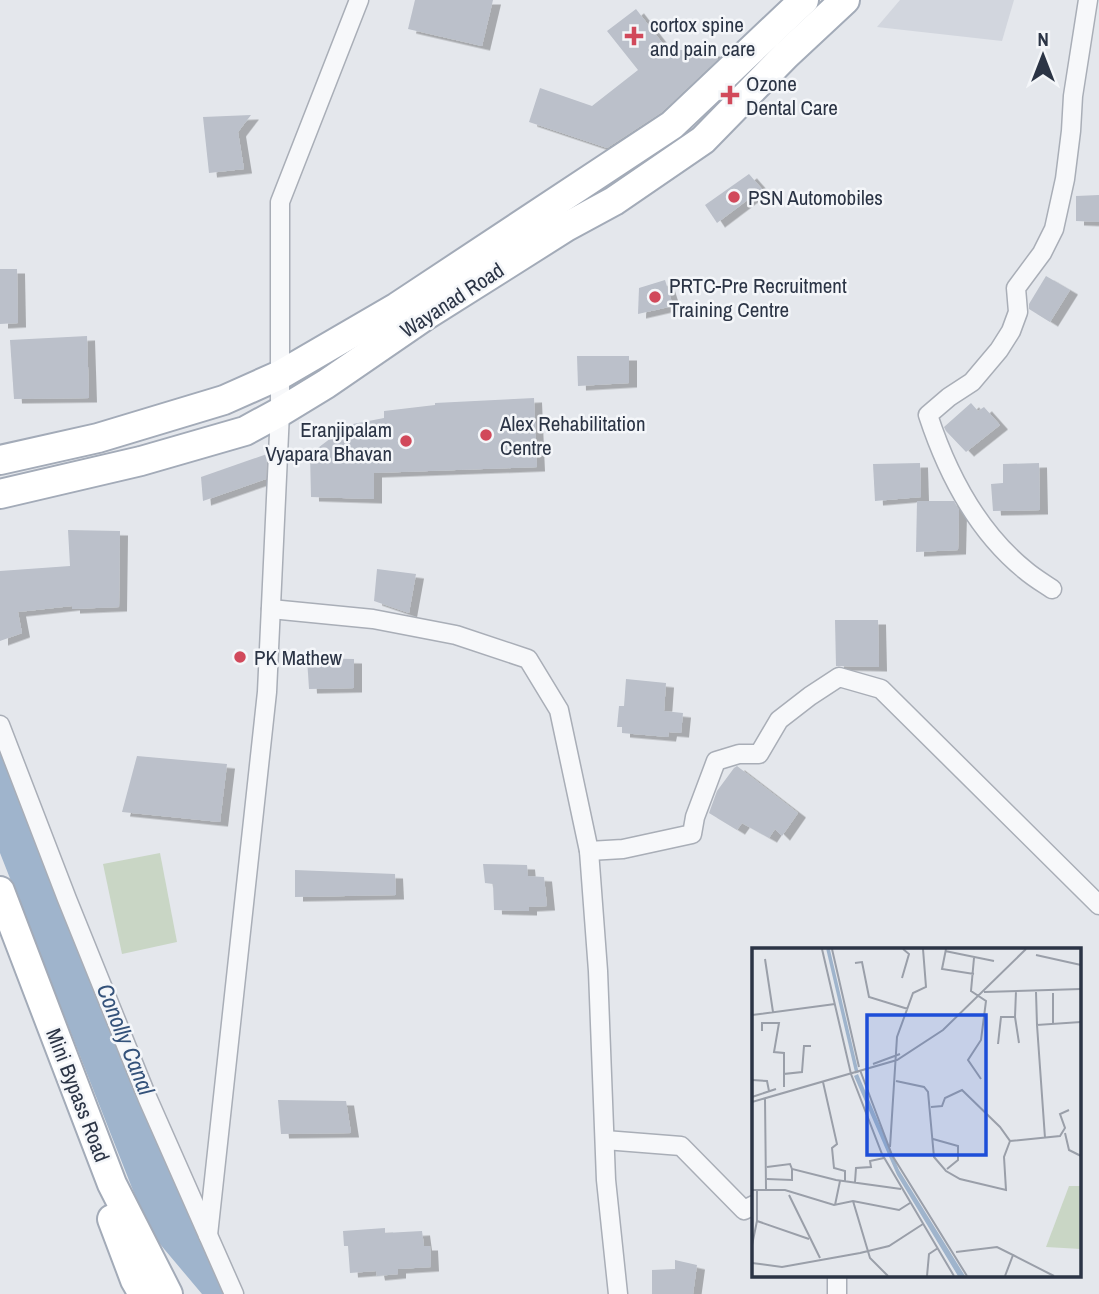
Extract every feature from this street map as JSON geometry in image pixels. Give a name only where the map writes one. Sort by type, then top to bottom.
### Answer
[{"type":"main road","points":[[0,460],[98,438],[224,400],[279,375],[397,307],[672,125],[804,0]]},
{"type":"main road","name":"Wayanad Road","points":[[0,494],[141,461],[245,430],[280,412],[425,316],[614,201],[703,139],[845,0]]},
{"type":"main road","name":"Mini Bypass Road","points":[[0,891],[111,1184],[168,1294]]},
{"type":"main road","name":"Mini Bypass Road","points":[[0,930],[135,1280],[143,1294]]},
{"type":"street","points":[[208,1235],[267,692],[280,412],[279,202],[359,0]]},
{"type":"street","points":[[1052,589],[1005,552],[968,505],[929,415],[949,397],[972,382],[999,350],[1011,331],[1018,312],[1016,288],[1042,253],[1054,229],[1065,179],[1073,96],[1088,0]]},
{"type":"street","points":[[271,609],[373,619],[456,635],[528,659],[559,710],[589,851],[598,971],[607,1180],[618,1294]]},
{"type":"street","points":[[589,851],[623,849],[692,834],[695,817],[716,761],[739,754],[759,754],[779,720],[839,677],[881,689],[1099,905]]},
{"type":"street","points":[[0,725],[142,1085],[234,1294]]},
{"type":"street","points":[[605,1140],[681,1146],[744,1210],[752,1206]]},
{"type":"street","points":[[837,1276],[837,1294]]},
{"type":"shaded area","points":[[900,0],[1014,0],[1002,41],[877,27]]},
{"type":"green space","points":[[160,853],[177,942],[122,954],[103,864]]},
{"type":"water","points":[[0,752],[71,932],[212,1268],[226,1294],[202,1294],[149,1231],[0,853]]},
{"type":"building","points":[[415,0],[493,0],[482,46],[408,29]]},
{"type":"building","points":[[636,9],[667,49],[712,52],[718,59],[662,112],[607,148],[529,122],[540,88],[592,106],[638,70],[607,31]]},
{"type":"building","points":[[251,115],[238,132],[244,169],[209,173],[203,117]]},
{"type":"building","name":"PSN Automobiles","points":[[749,174],[762,189],[717,223],[705,205]]},
{"type":"building","points":[[1099,195],[1099,222],[1076,221],[1076,196]]},
{"type":"building","points":[[0,269],[17,269],[18,323],[0,324]]},
{"type":"building","points":[[1046,276],[1070,290],[1050,322],[1029,309],[1029,304]]},
{"type":"building","name":"PRTC-Pre Recruitment Training Centre","points":[[665,280],[673,306],[638,314],[639,288]]},
{"type":"building","points":[[87,336],[89,398],[14,399],[10,340]]},
{"type":"building","points":[[577,356],[629,356],[629,383],[578,386]]},
{"type":"building","points":[[534,398],[537,467],[374,473],[374,499],[311,497],[310,454],[348,425],[384,418],[384,411],[435,403]]},
{"type":"building","points":[[971,403],[978,411],[984,407],[1000,425],[966,452],[944,427]]},
{"type":"building","points":[[267,454],[266,479],[203,501],[201,477]]},
{"type":"building","points":[[920,463],[921,497],[875,501],[873,464]]},
{"type":"building","points":[[1039,463],[1040,510],[993,511],[991,484],[1003,483],[1003,464]]},
{"type":"building","points":[[917,501],[954,501],[959,510],[958,550],[916,552]]},
{"type":"building","points":[[68,530],[120,531],[119,607],[72,609],[72,606],[18,612],[22,633],[0,641],[0,571],[70,566]]},
{"type":"building","points":[[377,569],[416,574],[409,613],[374,601]]},
{"type":"building","points":[[835,620],[878,620],[879,667],[836,666]]},
{"type":"building","points":[[307,658],[354,659],[354,688],[309,689]]},
{"type":"building","points":[[626,679],[666,683],[664,711],[683,713],[681,733],[669,732],[668,737],[622,733],[622,727],[617,727],[619,706],[624,706]]},
{"type":"building","points":[[137,756],[227,764],[220,822],[122,812]]},
{"type":"building","points":[[737,766],[798,813],[782,836],[775,829],[769,838],[742,823],[737,830],[709,813],[717,791]]},
{"type":"building","points":[[483,864],[527,865],[528,876],[544,877],[547,906],[529,907],[529,911],[494,910],[493,884],[485,883]]},
{"type":"building","points":[[295,870],[395,874],[396,895],[295,897]]},
{"type":"building","points":[[278,1100],[346,1101],[351,1133],[281,1134]]},
{"type":"building","points":[[385,1228],[385,1233],[422,1231],[424,1246],[430,1246],[431,1267],[398,1269],[398,1274],[377,1276],[376,1271],[350,1273],[348,1246],[344,1246],[343,1231]]},
{"type":"building","points":[[675,1260],[697,1265],[693,1294],[652,1294],[652,1270],[675,1269]]},
{"type":"place","name":"cortox spine and pain care","points":[[634,36]]},
{"type":"place","name":"Ozone Dental Care","points":[[730,95]]},
{"type":"place","name":"PSN Automobiles","points":[[734,197]]},
{"type":"place","name":"PRTC-Pre Recruitment Training Centre","points":[[655,297]]},
{"type":"place","name":"Alex Rehabilitation Centre","points":[[486,435]]},
{"type":"place","name":"Eranjipalam Vyapara Bhavan","points":[[406,441]]},
{"type":"place","name":"PK Mathew","points":[[240,657]]},
{"type":"water label","name":"Conolly Canal","points":[[126,1039]]}]
